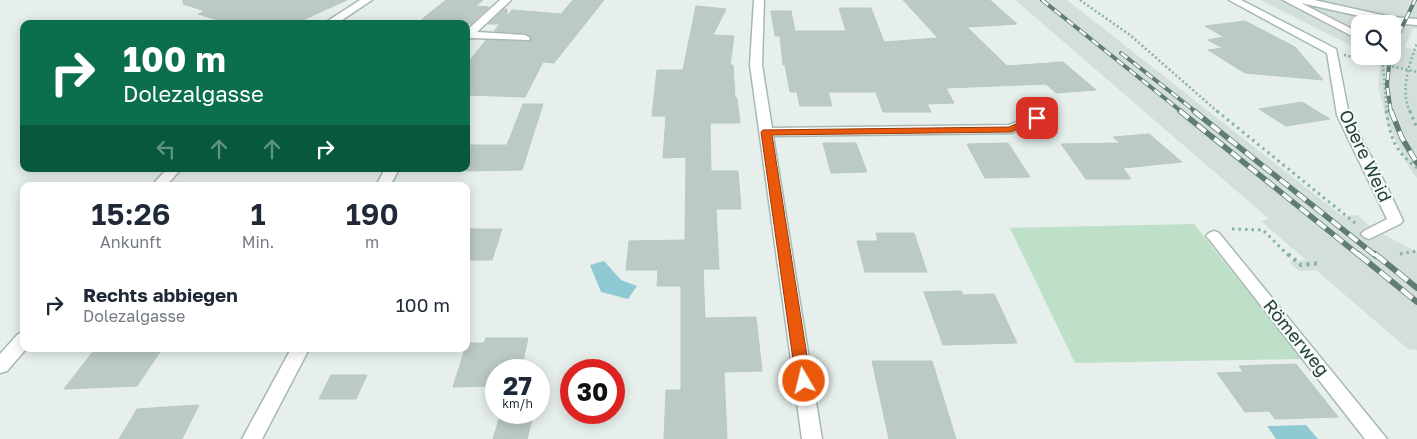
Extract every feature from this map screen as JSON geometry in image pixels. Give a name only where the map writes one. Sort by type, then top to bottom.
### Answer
[{"type":"street","points":[[334,20],[367,0]]},
{"type":"street","points":[[470,34],[506,0]]},
{"type":"street","points":[[759,0],[756,65],[812,439]]},
{"type":"street","name":"Obere Weid","points":[[1234,0],[1332,51],[1343,115],[1381,188],[1395,221],[1369,234]]},
{"type":"street","points":[[1288,0],[1351,32]]},
{"type":"street","points":[[1301,0],[1391,20],[1417,22]]},
{"type":"street","points":[[470,36],[525,38]]},
{"type":"street","points":[[766,132],[1011,130],[1037,118]]},
{"type":"street","points":[[162,182],[171,172]]},
{"type":"street","name":"Römerweg","points":[[1214,236],[1378,439]]},
{"type":"street","points":[[0,366],[20,344]]},
{"type":"street","points":[[252,439],[298,352]]},
{"type":"path","points":[[1080,0],[1130,35],[1234,126],[1369,234]]},
{"type":"path","points":[[1417,43],[1406,74],[1408,107],[1417,128]]},
{"type":"path","points":[[1344,55],[1417,72]]},
{"type":"path","points":[[1382,65],[1382,81],[1391,134],[1397,151],[1417,168]]},
{"type":"path","points":[[1214,236],[1212,231],[1226,229],[1263,230],[1275,240],[1281,249],[1301,265],[1320,263]]},
{"type":"path","points":[[1400,254],[1417,251]]},
{"type":"shaded area","points":[[1015,0],[1067,0],[1342,216],[1357,215],[1375,230],[1417,252],[1417,350],[1408,349],[1316,270],[1299,271],[1289,262],[1306,260],[1261,221],[1269,219]]},
{"type":"shaded area","points":[[1260,0],[1417,0],[1417,29],[1413,28],[1405,47],[1417,50],[1417,178],[1408,166],[1388,124],[1378,86],[1380,65],[1401,65],[1401,15],[1351,15],[1351,46]]},
{"type":"green space","points":[[1194,224],[1302,359],[1075,363],[1010,228]]},
{"type":"water","points":[[604,261],[621,280],[637,286],[628,299],[601,292],[590,265]]},
{"type":"water","points":[[1306,425],[1318,439],[1276,439],[1267,426]]},
{"type":"building","points":[[183,0],[347,0],[303,20],[218,20],[198,14],[205,11],[183,4]]},
{"type":"building","points":[[446,0],[483,0],[476,6],[489,7],[471,24],[470,20],[421,20]]},
{"type":"building","points":[[573,0],[604,0],[554,63],[543,62],[525,97],[470,95],[470,60],[486,40],[529,42],[532,39],[525,33],[494,31],[500,24],[488,24],[504,9],[507,9],[507,16],[512,10],[561,14]]},
{"type":"building","points":[[903,0],[990,0],[1017,24],[967,27],[1007,66],[1063,62],[1096,90],[1056,93],[1046,84],[946,88],[954,103],[927,104],[931,112],[883,112],[876,92],[828,92],[832,106],[800,106],[797,92],[790,92],[785,65],[783,65],[780,36],[775,36],[771,11],[791,11],[795,31],[846,31],[839,8],[871,8],[884,42],[938,38]]},
{"type":"building","points":[[696,6],[726,9],[713,35],[734,36],[730,65],[733,65],[735,98],[737,98],[740,123],[710,123],[711,171],[738,171],[741,209],[716,209],[719,269],[703,269],[705,318],[756,317],[762,371],[724,372],[727,439],[664,439],[666,390],[681,390],[681,286],[657,286],[658,270],[626,270],[629,241],[685,240],[686,157],[663,158],[666,116],[652,116],[657,70],[683,70]]},
{"type":"building","points":[[1245,21],[1295,47],[1323,80],[1245,73],[1208,50],[1223,48],[1208,40],[1224,37],[1205,26]]},
{"type":"building","points":[[1302,102],[1330,119],[1286,126],[1259,109]]},
{"type":"building","points":[[523,104],[543,104],[522,170],[470,171],[470,145],[507,145]]},
{"type":"building","points":[[1149,134],[1182,162],[1123,168],[1131,179],[1086,179],[1061,144],[1120,143],[1113,137]]},
{"type":"building","points":[[823,143],[856,143],[867,172],[831,173]]},
{"type":"building","points":[[1008,143],[1030,177],[985,178],[967,144]]},
{"type":"building","points":[[470,229],[502,229],[492,260],[470,260]]},
{"type":"building","points":[[876,233],[914,233],[927,272],[865,272],[857,241],[878,241]]},
{"type":"building","points":[[961,291],[963,295],[994,294],[1017,343],[943,345],[924,292]]},
{"type":"building","points":[[486,338],[528,338],[523,359],[485,359],[485,386],[453,387],[464,352],[470,352],[470,343],[484,343]]},
{"type":"building","points":[[93,352],[160,352],[137,386],[64,389]]},
{"type":"building","points":[[872,361],[932,361],[956,439],[889,439]]},
{"type":"building","points":[[1296,364],[1338,417],[1275,419],[1269,411],[1245,412],[1217,373],[1243,372],[1239,366]]},
{"type":"building","points":[[331,375],[367,375],[356,399],[319,399]]},
{"type":"building","points":[[199,405],[182,439],[119,439],[137,409]]},
{"type":"building","points":[[498,424],[531,424],[527,439],[493,439]]},
{"type":"railway","points":[[1042,0],[1182,112]]},
{"type":"railway","points":[[1401,29],[1415,0]]},
{"type":"railway","points":[[1121,53],[1196,112]]},
{"type":"railway","points":[[1389,65],[1387,85],[1391,112]]},
{"type":"railway","points":[[1180,111],[1360,256]]},
{"type":"railway","points":[[1194,111],[1376,256]]},
{"type":"railway","points":[[1391,111],[1402,138],[1417,163]]},
{"type":"railway","points":[[1358,254],[1417,302]]},
{"type":"railway","points":[[1375,254],[1417,288]]},
{"type":"route","points":[[804,381],[766,132],[1011,130],[1037,118]]}]
